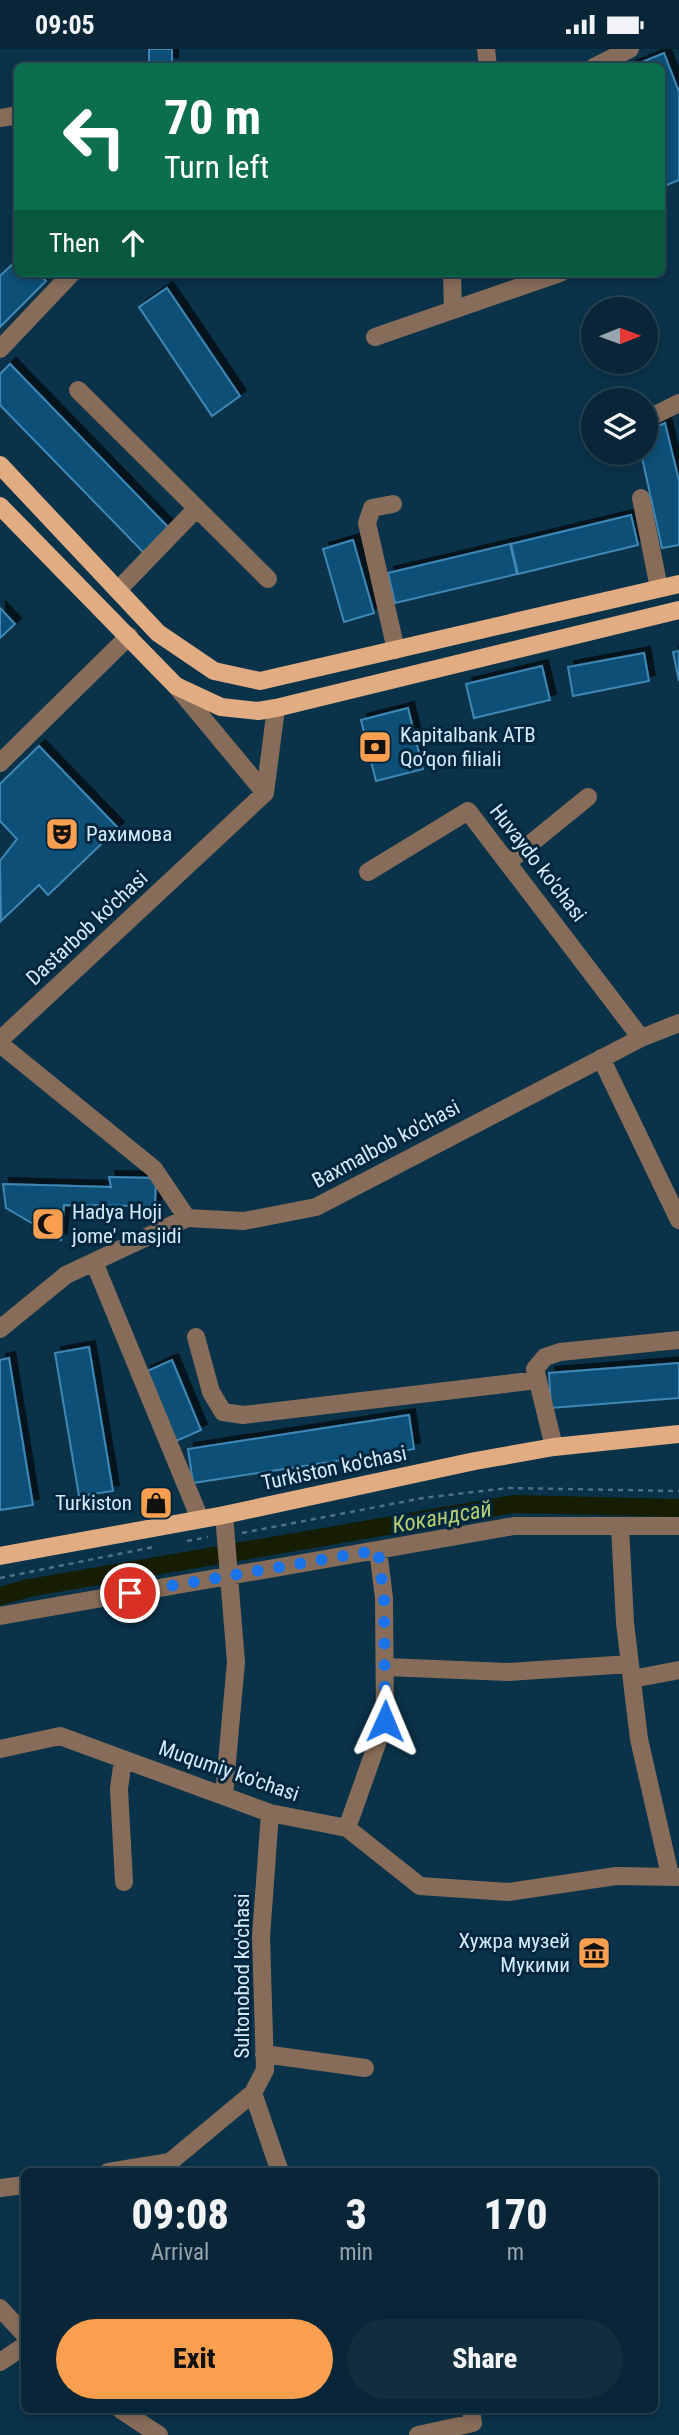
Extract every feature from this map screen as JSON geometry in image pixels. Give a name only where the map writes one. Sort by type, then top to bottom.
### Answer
[{"type":"main road","points":[[0,465],[158,632],[214,671],[260,681],[679,584]]},
{"type":"main road","points":[[0,506],[176,686],[221,707],[258,711],[276,708],[679,610]]},
{"type":"main road","name":"Turkiston ko'chasi","points":[[0,1556],[224,1515],[554,1447],[679,1434]]},
{"type":"street","points":[[602,63],[631,49]]},
{"type":"street","points":[[0,349],[68,277]]},
{"type":"street","points":[[452,277],[453,309]]},
{"type":"street","points":[[375,337],[548,277]]},
{"type":"street","points":[[78,390],[268,579]]},
{"type":"street","points":[[658,414],[679,403]]},
{"type":"street","points":[[641,498],[659,588]]},
{"type":"street","points":[[393,504],[372,508],[367,523],[396,650]]},
{"type":"street","points":[[118,590],[197,509]]},
{"type":"street","points":[[0,763],[129,636]]},
{"type":"street","points":[[176,686],[265,793]]},
{"type":"street","points":[[265,793],[276,708]]},
{"type":"street","name":"Dastarbob ko'chasi","points":[[0,1042],[265,793]]},
{"type":"street","points":[[508,862],[588,797]]},
{"type":"street","name":"Huvaydo ko'chasi","points":[[368,872],[468,811],[641,1038]]},
{"type":"street","name":"Baxmalbob ko'chasi","points":[[0,1329],[66,1275],[187,1218],[244,1221],[316,1207],[601,1058],[679,1023]]},
{"type":"street","points":[[0,1042],[155,1169],[187,1218]]},
{"type":"street","points":[[601,1058],[679,1220]]},
{"type":"street","points":[[94,1262],[200,1519]]},
{"type":"street","points":[[196,1337],[211,1392],[223,1412],[243,1415],[538,1380]]},
{"type":"street","points":[[554,1447],[535,1370],[545,1357],[560,1352],[679,1340]]},
{"type":"street","points":[[224,1515],[236,1661],[224,1795]]},
{"type":"street","points":[[0,1616],[514,1526],[679,1526]]},
{"type":"street","points":[[620,1526],[639,1739],[675,1876]]},
{"type":"street","points":[[347,1828],[385,1721],[384,1598],[378,1550]]},
{"type":"street","points":[[386,1667],[508,1672],[679,1670]]},
{"type":"street","name":"Muqumiy ko'chasi","points":[[0,1749],[60,1736],[270,1813],[347,1828],[420,1886],[508,1892],[616,1876],[675,1876]]},
{"type":"street","points":[[123,1759],[119,1789],[124,1882]]},
{"type":"street","name":"Sultonobod ko'chasi","points":[[253,2093],[265,2070],[261,1937],[270,1813]]},
{"type":"street","points":[[264,2054],[365,2068]]},
{"type":"street","points":[[133,2168],[170,2162],[253,2093],[279,2168]]},
{"type":"street","points":[[0,2188],[21,2185]]},
{"type":"street","points":[[0,2308],[21,2331]]},
{"type":"street","points":[[0,2363],[21,2348]]},
{"type":"street","points":[[126,2413],[159,2435]]},
{"type":"street","points":[[418,2435],[473,2423],[471,2413]]},
{"type":"path","points":[[182,1542],[227,1536],[423,1497],[508,1488],[679,1491]]},
{"type":"path","points":[[0,1578],[158,1546]]},
{"type":"building","points":[[149,49],[172,49],[172,63],[149,63]]},
{"type":"building","points":[[664,53],[679,92],[679,180],[665,186],[665,63],[640,63]]},
{"type":"building","points":[[14,263],[14,277],[42,277],[46,281],[0,327],[0,276]]},
{"type":"building","points":[[167,288],[240,396],[212,416],[139,307]]},
{"type":"building","points":[[10,364],[169,528],[145,554],[0,405],[0,374]]},
{"type":"building","points":[[665,423],[679,481],[679,545],[662,548],[644,465],[658,465],[658,426]]},
{"type":"building","points":[[631,515],[638,545],[518,574],[511,544]]},
{"type":"building","points":[[353,540],[374,613],[344,622],[323,549]]},
{"type":"building","points":[[510,544],[517,574],[395,603],[388,573]]},
{"type":"building","points":[[0,608],[15,624],[0,638]]},
{"type":"building","points":[[679,651],[679,681],[673,652]]},
{"type":"building","points":[[644,653],[649,681],[573,696],[568,667]]},
{"type":"building","points":[[542,666],[550,700],[474,718],[466,684]]},
{"type":"building","points":[[408,708],[423,769],[376,781],[361,720]]},
{"type":"building","name":"Рахимова","points":[[39,746],[118,828],[48,895],[39,885],[1,921],[0,861],[17,839],[0,821],[0,784]]},
{"type":"building","name":"Hadya Hoji jome' masjidi","points":[[109,1177],[156,1178],[155,1206],[64,1205],[61,1240],[6,1208],[3,1184],[111,1187]]},
{"type":"building","points":[[89,1347],[113,1491],[79,1496],[55,1353]]},
{"type":"building","points":[[9,1358],[33,1505],[0,1510],[0,1360]]},
{"type":"building","points":[[172,1360],[201,1430],[174,1442],[145,1372]]},
{"type":"building","points":[[679,1363],[679,1398],[551,1408],[549,1373]]},
{"type":"building","points":[[409,1415],[414,1449],[193,1483],[188,1449]]},
{"type":"waterway","name":"Кокандсай","points":[[0,1596],[29,1588],[514,1504],[679,1508]]},
{"type":"place","name":"Kapitalbank ATB Qo’qon filiali","points":[[375,747]]},
{"type":"place","name":"Рахимова","points":[[62,834]]},
{"type":"place","name":"Hadya Hoji jome' masjidi","points":[[48,1224]]},
{"type":"place","name":"Turkiston","points":[[156,1503]]},
{"type":"place","name":"Хужра музей Мукими","points":[[594,1953]]},
{"type":"route","points":[[130,1593],[378,1550],[384,1598],[385,1721]]}]
